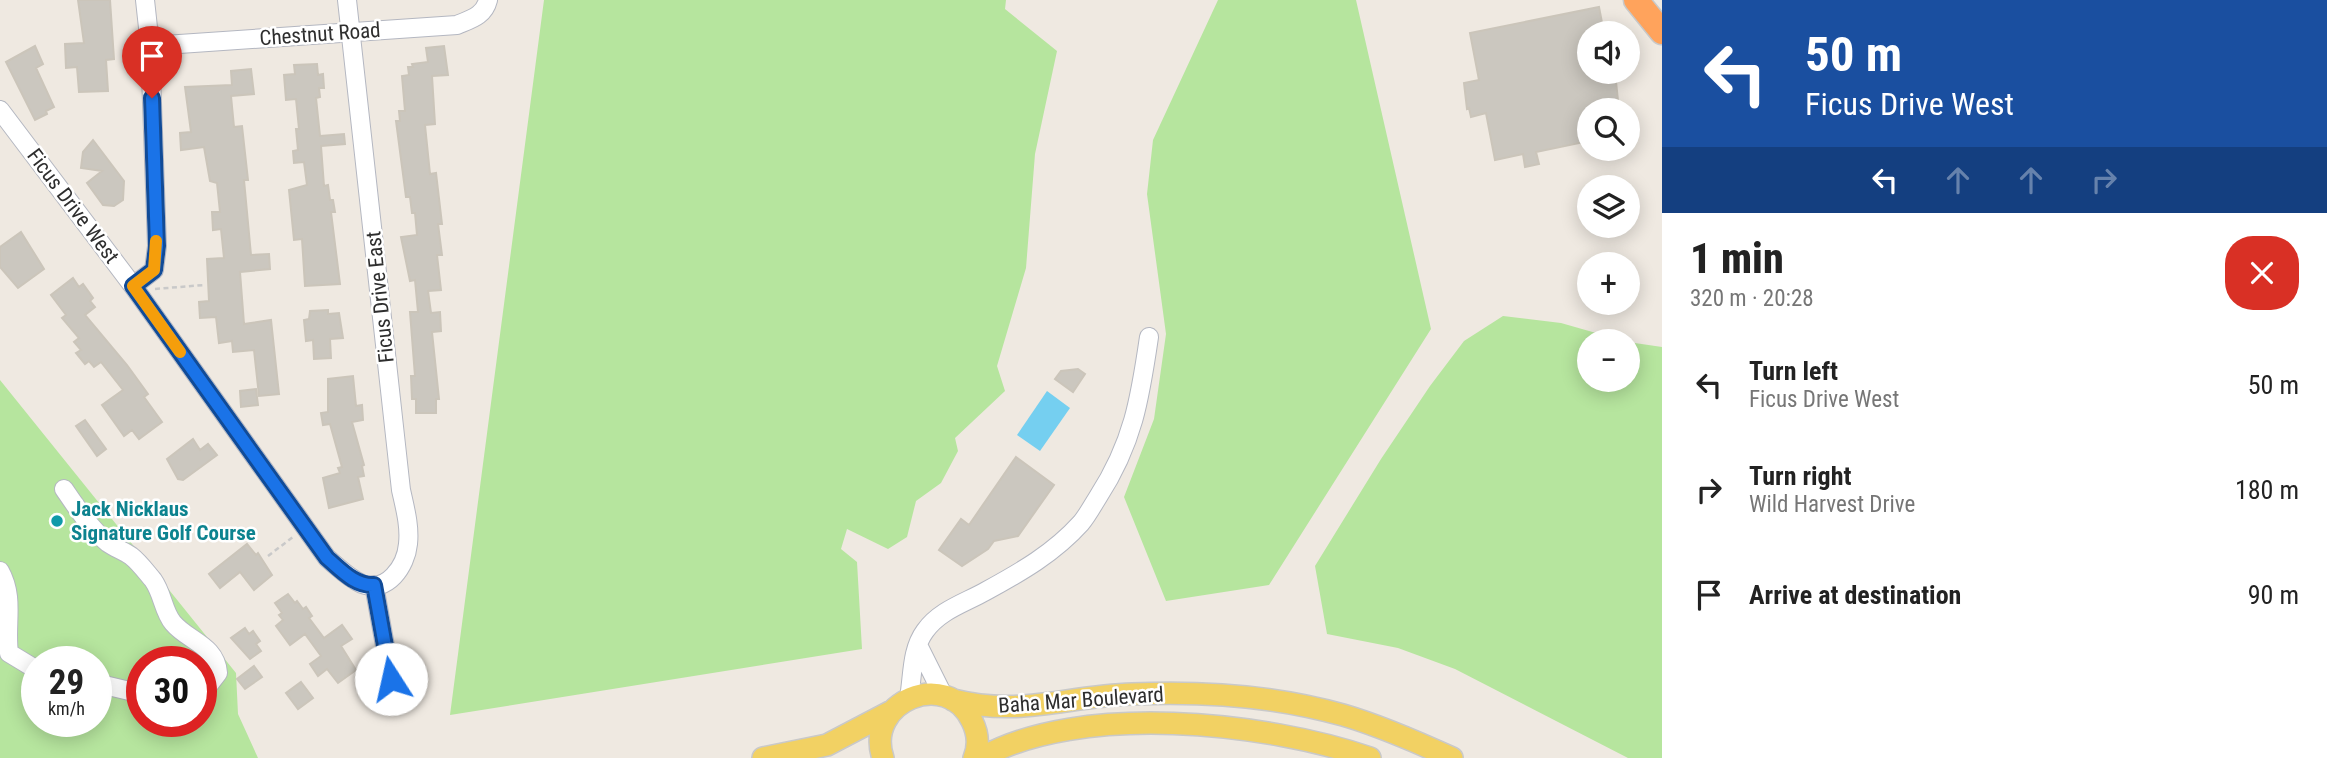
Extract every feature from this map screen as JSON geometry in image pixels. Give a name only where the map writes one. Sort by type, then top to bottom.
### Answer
[{"type":"highway","points":[[1636,0],[1662,32]]},
{"type":"main road","name":"Baha Mar Boulevard","points":[[909,698],[931,693],[1006,709],[1130,694],[1172,693],[1263,700],[1343,715],[1380,727],[1452,758]]},
{"type":"main road","points":[[948,697],[970,716],[975,727],[977,739],[974,758]]},
{"type":"main road","points":[[763,758],[827,745],[890,712],[909,698]]},
{"type":"main road","points":[[883,758],[881,731],[890,712]]},
{"type":"main road","name":"Baha Mar Boulevard","points":[[981,758],[1018,742],[1069,730],[1109,725],[1172,724],[1240,728],[1319,743],[1370,758]]},
{"type":"street","points":[[133,286],[154,270],[157,246],[150,46],[145,0]]},
{"type":"street","name":"Ficus Drive East","points":[[347,0],[401,490],[408,523],[408,545],[404,561],[395,576],[378,585]]},
{"type":"street","name":"Chestnut Road","points":[[150,46],[457,25],[476,18],[487,5]]},
{"type":"street","name":"Ficus Drive West","points":[[0,110],[133,286],[327,558],[365,586],[378,585]]},
{"type":"street","points":[[909,698],[912,664],[924,632],[945,611],[1016,575],[1052,551],[1082,522],[1118,466],[1129,438],[1141,394],[1149,337]]},
{"type":"street","points":[[64,489],[91,526],[108,543],[132,557],[154,582],[165,603],[167,615],[175,626],[203,646]]},
{"type":"street","points":[[0,571],[8,586],[9,597],[4,653],[21,662]]},
{"type":"street","points":[[378,585],[391,679]]},
{"type":"street","points":[[918,645],[948,697]]},
{"type":"path","points":[[133,286],[160,290],[204,285]]},
{"type":"path","points":[[268,556],[306,528]]},
{"type":"green space","points":[[544,0],[1006,0],[1005,9],[1057,51],[1035,154],[1026,268],[997,366],[1005,391],[955,438],[958,451],[941,483],[916,501],[907,537],[888,549],[847,529],[841,549],[857,562],[862,649],[450,715]]},
{"type":"green space","points":[[1218,0],[1356,0],[1431,329],[1269,585],[1166,601],[1124,497],[1154,419],[1166,334],[1147,194],[1153,140]]},
{"type":"green space","points":[[1503,316],[1561,323],[1582,329],[1577,329],[1577,392],[1640,392],[1640,344],[1662,347],[1662,758],[1628,758],[1455,669],[1398,648],[1327,634],[1315,566],[1381,459],[1464,341]]},
{"type":"green space","name":"Jack Nicklaus Signature Golf Course","points":[[0,380],[214,646],[126,646],[126,737],[217,737],[217,649],[236,673],[238,714],[258,758],[0,758]]},
{"type":"water","points":[[1047,391],[1070,408],[1040,451],[1017,435]]},
{"type":"building","points":[[78,0],[110,0],[114,59],[106,60],[108,91],[79,92],[77,67],[66,68],[65,44],[84,43]]},
{"type":"building","points":[[1599,7],[1602,21],[1577,21],[1577,84],[1616,84],[1618,98],[1577,98],[1577,143],[1536,152],[1539,164],[1525,167],[1523,154],[1495,160],[1486,113],[1471,117],[1469,108],[1467,109],[1464,83],[1479,80],[1470,33]]},
{"type":"building","points":[[35,46],[43,64],[36,68],[54,107],[35,120],[6,62]]},
{"type":"building","points":[[444,46],[448,75],[432,76],[435,124],[425,125],[430,174],[436,173],[442,224],[438,224],[442,255],[437,255],[441,290],[428,291],[431,313],[440,312],[441,331],[432,332],[439,399],[436,399],[436,413],[416,413],[416,399],[412,399],[411,376],[415,376],[410,312],[418,312],[415,280],[410,281],[401,237],[417,235],[415,213],[412,213],[410,197],[406,197],[396,121],[400,121],[399,111],[405,111],[402,76],[409,75],[408,67],[413,67],[412,64],[428,62],[426,48]]},
{"type":"building","points":[[317,64],[318,75],[323,74],[324,88],[319,88],[320,97],[316,98],[320,136],[344,134],[345,144],[321,146],[324,186],[328,185],[335,212],[331,212],[340,284],[305,286],[302,239],[294,240],[289,190],[307,185],[304,162],[294,163],[293,151],[298,150],[296,129],[299,129],[296,99],[286,100],[284,75],[295,74],[294,65]]},
{"type":"building","points":[[251,69],[254,94],[231,96],[234,127],[242,126],[248,180],[244,180],[251,255],[269,254],[270,269],[240,272],[244,324],[271,320],[279,394],[259,396],[254,350],[233,352],[232,341],[219,343],[216,317],[200,318],[199,302],[209,301],[207,259],[224,258],[221,229],[213,230],[212,212],[220,212],[217,183],[210,181],[204,147],[181,150],[180,133],[191,132],[185,87],[232,85],[231,71]]},
{"type":"building","points":[[93,140],[124,181],[123,200],[114,206],[103,205],[87,183],[102,171],[81,168],[83,152]]},
{"type":"building","points":[[21,232],[44,269],[18,288],[0,267],[0,247]]},
{"type":"building","points":[[73,278],[79,287],[83,284],[93,298],[90,301],[95,307],[85,315],[148,394],[144,397],[162,422],[139,439],[132,430],[124,436],[102,405],[123,390],[101,362],[94,367],[89,361],[85,364],[76,353],[81,350],[74,342],[79,338],[62,318],[66,315],[51,295]]},
{"type":"building","points":[[328,310],[328,314],[339,313],[343,338],[330,339],[331,358],[314,359],[313,340],[306,341],[304,320],[309,319],[310,311]]},
{"type":"building","points":[[1078,369],[1085,374],[1073,392],[1055,379],[1061,371]]},
{"type":"building","points":[[353,376],[356,406],[362,405],[363,420],[352,422],[364,465],[364,476],[358,477],[363,499],[329,508],[323,478],[340,473],[338,468],[342,467],[330,424],[323,425],[321,413],[328,412],[328,379]]},
{"type":"building","points":[[256,389],[258,405],[241,407],[240,391]]},
{"type":"building","points":[[85,420],[106,449],[97,456],[76,426]]},
{"type":"building","points":[[193,439],[200,450],[208,444],[217,455],[183,480],[178,479],[167,459]]},
{"type":"building","points":[[1016,457],[1054,485],[1018,536],[994,541],[988,549],[962,566],[939,550],[961,519],[969,525]]},
{"type":"building","points":[[247,544],[256,555],[258,553],[272,575],[254,590],[240,572],[220,588],[209,574]]},
{"type":"building","points":[[288,594],[303,609],[306,607],[312,616],[309,618],[324,638],[342,625],[352,639],[341,646],[356,670],[338,683],[327,669],[318,676],[310,664],[321,656],[305,634],[290,645],[276,626],[283,620],[275,603]]},
{"type":"building","points":[[245,628],[249,634],[253,631],[260,641],[256,644],[261,651],[250,659],[231,638]]},
{"type":"building","points":[[254,666],[262,677],[245,689],[237,679]]},
{"type":"building","points":[[301,682],[313,698],[298,709],[286,693]]},
{"type":"slow traffic","points":[[156,241],[154,270],[133,286],[180,352]]},
{"type":"place","name":"Jack Nicklaus Signature Golf Course","points":[[57,521]]},
{"type":"route","points":[[152,98],[157,246],[154,270],[133,286],[327,558],[365,586],[374,585],[391,679]]}]
